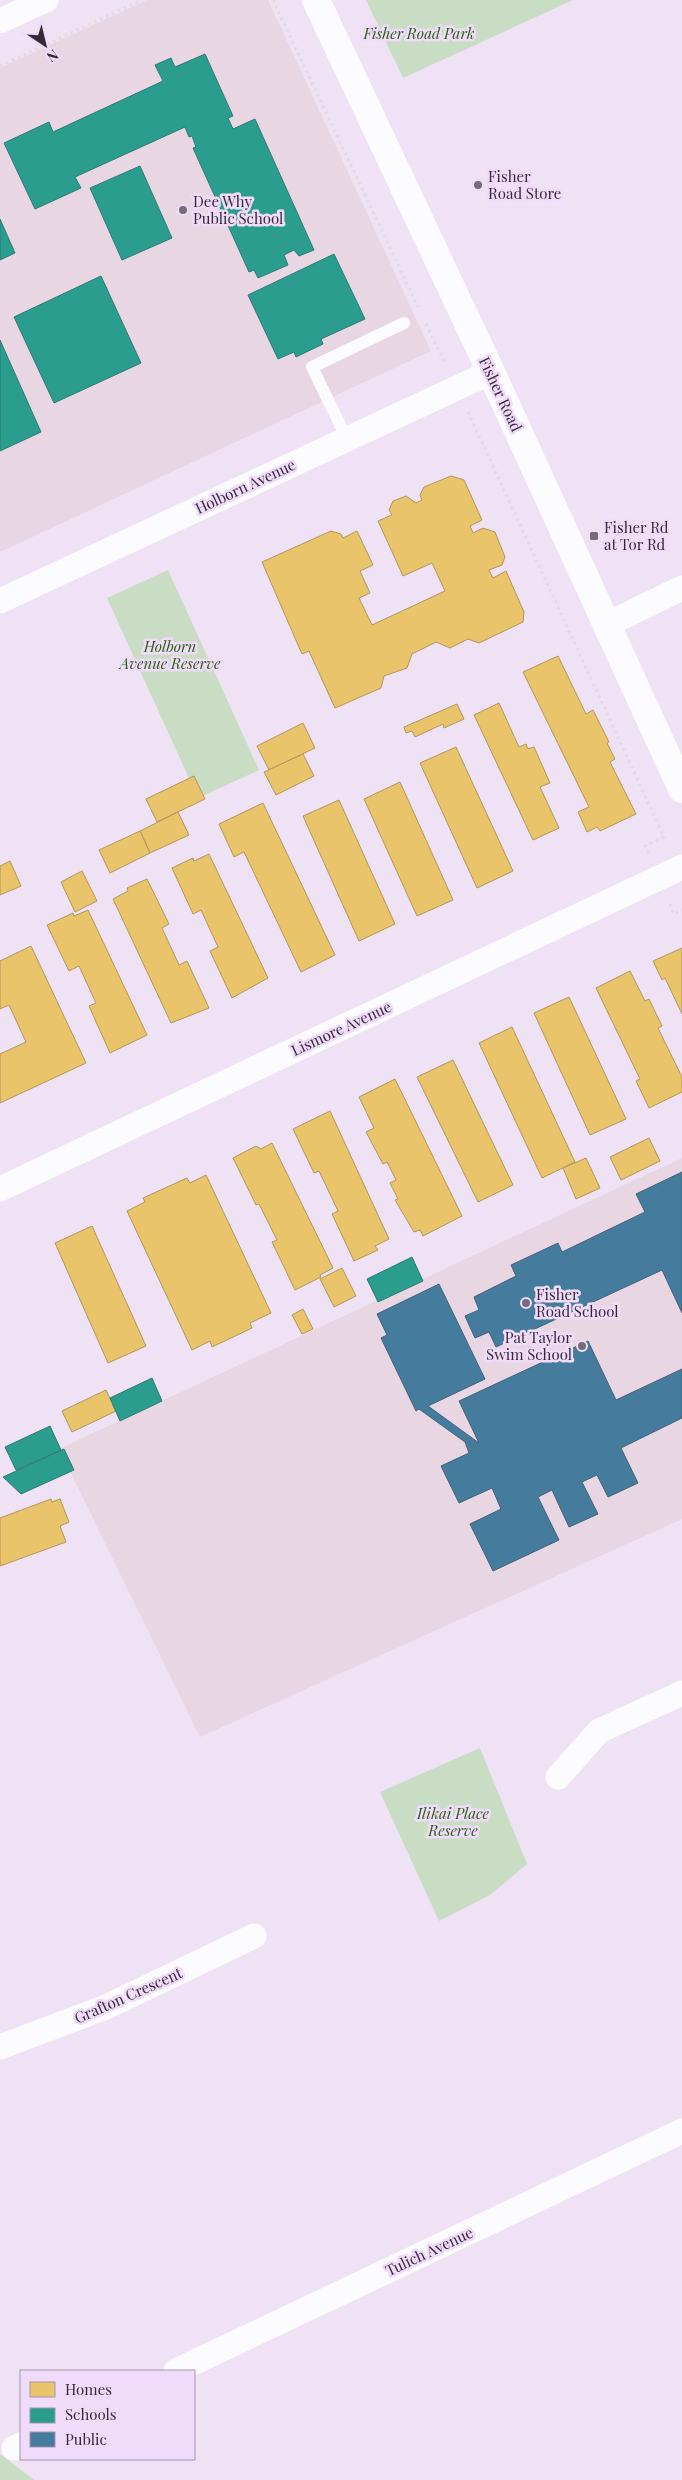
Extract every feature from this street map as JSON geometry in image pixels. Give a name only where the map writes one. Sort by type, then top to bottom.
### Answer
[{"type":"main road","name":"Fisher Road","points":[[316,0],[491,372],[682,789]]},
{"type":"street","points":[[0,21],[46,0]]},
{"type":"street","name":"Holborn Avenue","points":[[0,601],[491,372]]},
{"type":"street","points":[[606,625],[682,588]]},
{"type":"street","name":"Lismore Avenue","points":[[0,1189],[682,867]]},
{"type":"street","points":[[558,1777],[600,1731],[682,1693]]},
{"type":"street","name":"Grafton Crescent","points":[[0,2048],[106,2007],[254,1936]]},
{"type":"street","name":"Tulich Avenue","points":[[178,2370],[682,2131]]},
{"type":"lane","points":[[347,439],[312,367],[404,323]]},
{"type":"path","points":[[0,66],[142,0]]},
{"type":"path","points":[[273,0],[420,311]]},
{"type":"path","points":[[425,320],[664,837],[645,846]]},
{"type":"path","points":[[674,914],[682,910]]},
{"type":"shaded area","name":"Dee Why Public School","points":[[147,0],[268,0],[431,351],[0,552],[0,68]]},
{"type":"shaded area","name":"Fisher Road School","points":[[682,1158],[682,1519],[200,1737],[59,1449]]},
{"type":"green space","name":"Fisher Road Park","points":[[366,0],[573,0],[403,78]]},
{"type":"green space","name":"Holborn Avenue Reserve","points":[[168,570],[259,770],[198,798],[107,598]]},
{"type":"green space","name":"Ilikai Place Reserve","points":[[480,1748],[527,1864],[490,1895],[439,1921],[380,1792]]},
{"type":"green space","points":[[0,2454],[34,2480],[0,2480]]},
{"type":"building: Homes","points":[[451,476],[464,480],[482,520],[470,526],[473,533],[483,528],[495,532],[505,557],[502,565],[489,570],[493,578],[506,571],[524,612],[523,622],[479,643],[468,639],[450,648],[436,642],[412,654],[407,668],[384,676],[381,688],[335,708],[309,651],[302,654],[262,562],[331,531],[341,534],[343,538],[357,531],[373,565],[360,571],[370,593],[359,598],[372,625],[445,591],[432,563],[403,576],[378,521],[392,515],[389,510],[393,501],[406,496],[416,503],[422,500],[420,495],[424,487]]},
{"type":"building: Homes","points":[[558,656],[586,714],[593,710],[609,742],[607,743],[615,759],[610,762],[636,814],[600,831],[597,827],[587,832],[578,812],[589,807],[523,672]]},
{"type":"building: Homes","points":[[499,703],[519,747],[526,744],[528,749],[534,747],[550,783],[540,787],[559,828],[533,840],[474,715]]},
{"type":"building: Homes","points":[[457,704],[464,719],[444,728],[443,724],[415,737],[412,731],[406,733],[404,727]]},
{"type":"building: Homes","points":[[303,723],[315,748],[269,770],[257,746]]},
{"type":"building: Homes","points":[[456,747],[513,871],[477,888],[420,763]]},
{"type":"building: Homes","points":[[303,754],[314,776],[276,795],[264,772]]},
{"type":"building: Homes","points":[[194,776],[205,799],[157,822],[146,799]]},
{"type":"building: Homes","points":[[400,782],[453,900],[417,916],[364,799]]},
{"type":"building: Homes","points":[[339,800],[395,924],[359,941],[303,816]]},
{"type":"building: Homes","points":[[263,803],[335,955],[301,972],[244,852],[234,857],[219,824]]},
{"type":"building: Homes","points":[[178,812],[189,835],[150,853],[140,831]]},
{"type":"building: Homes","points":[[140,831],[150,853],[110,873],[99,850]]},
{"type":"building: Homes","points":[[209,854],[268,978],[232,998],[210,951],[218,947],[201,910],[193,914],[172,868],[193,858],[194,861]]},
{"type":"building: Homes","points":[[10,861],[21,886],[0,895],[0,866]]},
{"type":"building: Homes","points":[[82,871],[97,901],[75,912],[61,882]]},
{"type":"building: Homes","points":[[147,879],[169,924],[162,928],[179,965],[187,961],[209,1008],[171,1023],[113,899],[128,891],[127,888]]},
{"type":"building: Homes","points":[[88,910],[147,1035],[110,1053],[89,1006],[96,1003],[79,966],[69,971],[47,925],[73,913],[74,916]]},
{"type":"building: Homes","points":[[31,946],[86,1063],[0,1103],[0,1054],[26,1042],[9,1005],[0,1009],[0,961]]},
{"type":"building: Homes","points":[[682,948],[682,1014],[665,978],[662,980],[653,961]]},
{"type":"building: Homes","points":[[630,971],[645,1001],[649,999],[662,1026],[658,1028],[682,1077],[682,1092],[649,1108],[636,1081],[640,1079],[596,988]]},
{"type":"building: Homes","points":[[569,997],[626,1119],[590,1135],[534,1013]]},
{"type":"building: Homes","points":[[512,1027],[575,1162],[542,1178],[479,1043]]},
{"type":"building: Homes","points":[[453,1060],[513,1185],[478,1202],[417,1077]]},
{"type":"building: Homes","points":[[395,1079],[462,1216],[423,1236],[420,1230],[414,1232],[395,1200],[398,1199],[390,1183],[396,1180],[387,1162],[383,1164],[366,1132],[374,1128],[359,1097]]},
{"type":"building: Homes","points":[[330,1111],[389,1239],[375,1246],[378,1250],[354,1261],[332,1214],[338,1211],[319,1171],[314,1173],[293,1129]]},
{"type":"building: Homes","points":[[649,1138],[660,1161],[621,1180],[610,1157]]},
{"type":"building: Homes","points":[[272,1143],[333,1268],[320,1275],[321,1277],[295,1290],[272,1242],[277,1240],[259,1204],[256,1205],[233,1158],[256,1146],[261,1149]]},
{"type":"building: Homes","points":[[586,1158],[600,1188],[576,1199],[563,1168]]},
{"type":"building: Homes","points":[[206,1175],[271,1313],[250,1323],[252,1328],[212,1347],[210,1341],[192,1350],[127,1211],[145,1202],[143,1198],[187,1178],[190,1183]]},
{"type":"building: Homes","points":[[92,1226],[146,1346],[108,1363],[55,1243]]},
{"type":"building: Homes","points":[[342,1268],[356,1296],[334,1307],[320,1279]]},
{"type":"building: Homes","points":[[303,1309],[313,1329],[302,1334],[292,1315]]},
{"type":"building: Homes","points":[[106,1390],[116,1411],[72,1432],[62,1411]]},
{"type":"building: Homes","points":[[51,1499],[52,1502],[60,1499],[69,1522],[60,1526],[66,1542],[0,1566],[0,1518]]},
{"type":"building: Schools","points":[[205,54],[233,116],[228,118],[233,129],[255,119],[314,250],[299,256],[294,250],[284,255],[288,265],[258,278],[254,270],[249,272],[193,148],[196,147],[192,136],[189,137],[185,127],[75,177],[81,188],[35,209],[4,143],[49,122],[53,132],[163,81],[155,65],[171,58],[175,67]]},
{"type":"building: Schools","points":[[140,166],[172,238],[122,260],[90,188]]},
{"type":"building: Schools","points":[[0,219],[15,253],[0,260]]},
{"type":"building: Schools","points":[[334,254],[365,319],[321,339],[323,344],[296,357],[294,352],[278,359],[248,295]]},
{"type":"building: Schools","points":[[101,276],[141,363],[54,403],[14,317]]},
{"type":"building: Schools","points":[[0,340],[41,432],[0,451]]},
{"type":"building: Schools","points":[[412,1257],[423,1281],[378,1302],[367,1279]]},
{"type":"building: Schools","points":[[152,1378],[162,1401],[120,1421],[110,1398]]},
{"type":"building: Schools","points":[[50,1426],[61,1450],[16,1470],[5,1447]]},
{"type":"building: Schools","points":[[64,1449],[74,1470],[21,1494],[3,1477]]},
{"type":"building: Public","points":[[682,1172],[682,1313],[662,1270],[496,1347],[489,1332],[475,1338],[465,1316],[479,1310],[474,1297],[516,1276],[511,1265],[558,1243],[562,1252],[645,1212],[636,1194]]},
{"type":"building: Public","points":[[439,1284],[485,1379],[428,1406],[479,1443],[459,1401],[588,1341],[616,1400],[682,1369],[682,1418],[621,1448],[638,1483],[608,1497],[597,1475],[582,1482],[598,1514],[569,1527],[552,1490],[538,1497],[559,1540],[493,1571],[470,1524],[501,1509],[492,1488],[459,1503],[441,1466],[469,1453],[465,1442],[419,1409],[416,1411],[381,1338],[387,1335],[377,1314]]},
{"type":"place","name":"Fisher Road Store","points":[[478,185]]},
{"type":"place","name":"Dee Why Public School","points":[[183,210]]},
{"type":"place","name":"Fisher Rd at Tor Rd","points":[[594,536]]},
{"type":"place","name":"Fisher Road School","points":[[526,1303]]},
{"type":"place","name":"Pat Taylor Swim School","points":[[582,1346]]}]
